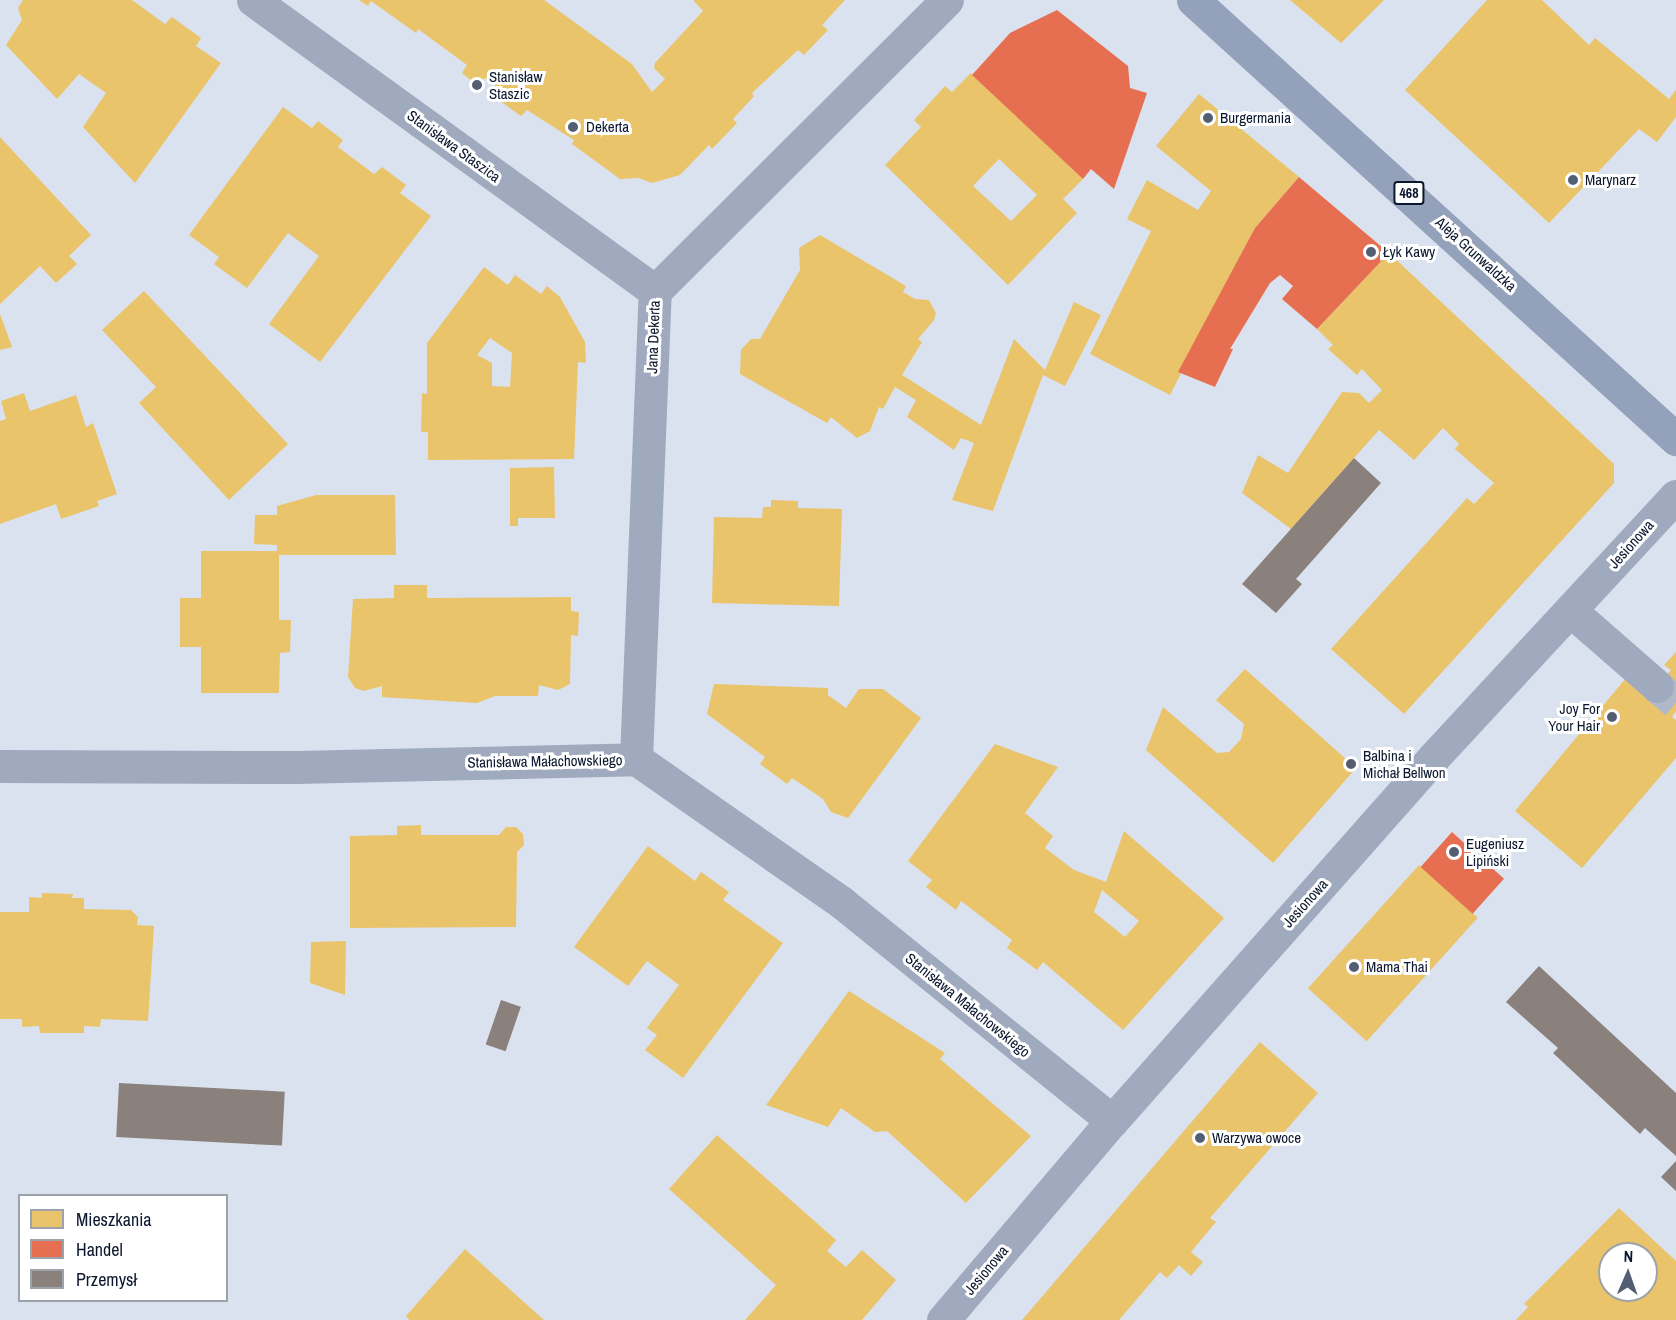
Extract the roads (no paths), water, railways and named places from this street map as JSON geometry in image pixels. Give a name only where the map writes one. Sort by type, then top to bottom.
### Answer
[{"type":"main road","name":"Aleja Grunwaldzka","points":[[1193,0],[1676,439]]},
{"type":"street","name":"Stanisława Staszica","points":[[253,0],[655,291]]},
{"type":"street","name":"Jana Dekerta","points":[[636,759],[655,291],[947,0]]},
{"type":"street","name":"Jesionowa","points":[[943,1320],[1112,1121],[1433,758],[1676,496]]},
{"type":"street","points":[[1571,611],[1658,686]]},
{"type":"street","name":"Stanisława Małachowskiego","points":[[0,766],[296,767],[636,759],[841,902],[1112,1121]]},
{"type":"tunnel","points":[[1657,686],[1676,702]]},
{"type":"place","name":"Stanisław Staszic","points":[[477,85]]},
{"type":"place","name":"Burgermania","points":[[1208,118]]},
{"type":"place","name":"Dekerta","points":[[573,127]]},
{"type":"place","name":"Marynarz","points":[[1573,180]]},
{"type":"place","name":"Łyk Kawy","points":[[1371,252]]},
{"type":"place","name":"Joy For Your Hair","points":[[1612,717]]},
{"type":"place","name":"Balbina i Michał Bellwon","points":[[1351,764]]},
{"type":"place","name":"Eugeniusz Lipiński","points":[[1454,852]]},
{"type":"place","name":"Mama Thai","points":[[1354,967]]},
{"type":"place","name":"Warzywa owoce","points":[[1200,1138]]}]
